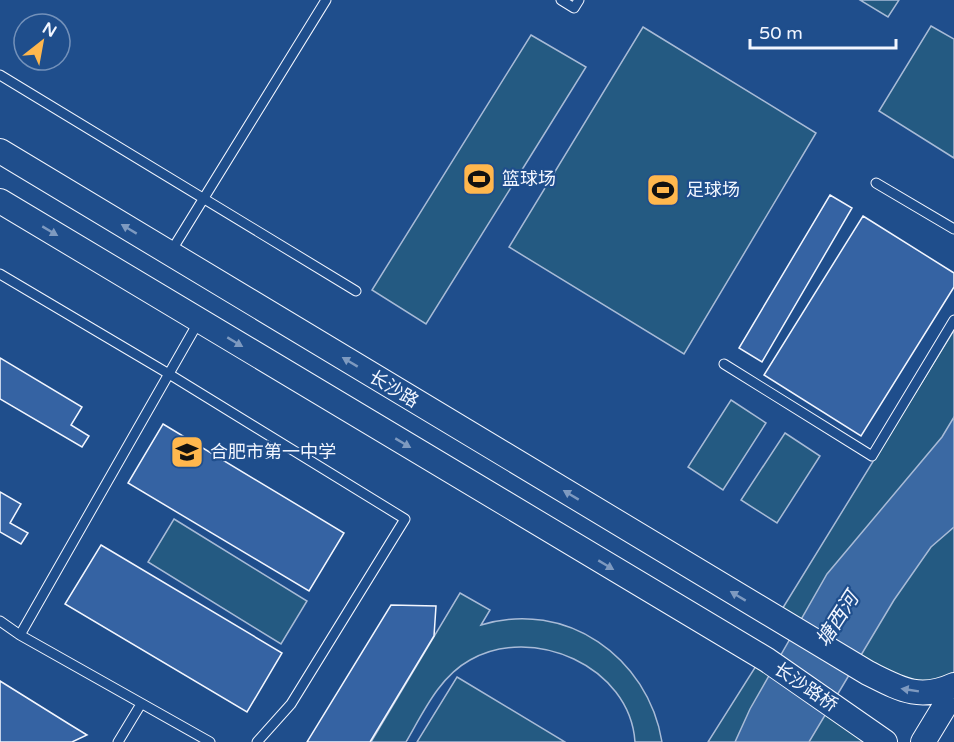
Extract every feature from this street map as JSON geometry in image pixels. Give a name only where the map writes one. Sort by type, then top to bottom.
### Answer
[{"type":"street","name":"长沙路","points":[[0,152],[868,673],[901,689],[934,694],[954,685]]},
{"type":"street","points":[[0,201],[199,321]]},
{"type":"street","name":"长沙路桥","points":[[199,321],[767,660],[885,742]]},
{"type":"street","points":[[923,742],[954,692]]},
{"type":"lane","points":[[170,254],[326,0]]},
{"type":"lane","points":[[561,0],[574,8],[579,0]]},
{"type":"lane","points":[[0,75],[356,291]]},
{"type":"lane","points":[[876,183],[954,229]]},
{"type":"lane","points":[[0,274],[169,374],[405,519],[291,704],[257,742]]},
{"type":"lane","points":[[724,364],[872,456],[954,320]]},
{"type":"lane","points":[[20,635],[199,321]]},
{"type":"lane","points":[[0,621],[20,635],[210,742]]},
{"type":"lane","points":[[117,742],[141,704]]},
{"type":"shaded area","points":[[860,0],[899,0],[888,17]]},
{"type":"shaded area","points":[[931,26],[954,39],[954,158],[879,111]]},
{"type":"shaded area","name":"足球场","points":[[643,27],[816,133],[684,354],[509,247]]},
{"type":"shaded area","name":"篮球场","points":[[531,35],[586,67],[426,324],[372,290]]},
{"type":"shaded area","points":[[954,330],[954,685],[934,694],[776,619]]},
{"type":"shaded area","points":[[731,400],[766,423],[723,490],[688,467]]},
{"type":"shaded area","points":[[785,433],[820,456],[777,523],[741,500]]},
{"type":"shaded area","points":[[174,519],[307,601],[281,644],[148,562]]},
{"type":"shaded area","points":[[460,593],[490,610],[481,625],[513,619],[543,620],[572,628],[598,642],[621,661],[640,684],[654,712],[662,742],[635,742],[629,715],[616,692],[597,673],[574,659],[548,650],[521,647],[495,650],[459,667],[433,696],[406,742],[371,742]]},
{"type":"shaded area","points":[[761,658],[885,742],[708,742]]},
{"type":"shaded area","points":[[457,677],[565,742],[417,742]]},
{"type":"water","name":"塘西河","points":[[954,417],[954,527],[931,547],[894,600],[809,742],[735,742],[750,709],[827,574],[942,437]]},
{"type":"building","points":[[830,195],[852,208],[762,362],[739,348]]},
{"type":"building","points":[[863,216],[954,273],[954,287],[861,436],[764,375]]},
{"type":"building","points":[[0,358],[82,407],[71,425],[89,436],[82,447],[0,399]]},
{"type":"building","points":[[163,424],[344,533],[309,591],[128,483]]},
{"type":"building","points":[[0,492],[21,504],[10,523],[28,533],[21,544],[0,532]]},
{"type":"building","points":[[101,545],[282,653],[247,712],[65,604]]},
{"type":"building","points":[[391,605],[436,606],[434,636],[370,742],[307,742]]},
{"type":"building","points":[[0,681],[87,735],[72,742],[0,742]]},
{"type":"place","name":"篮球场","points":[[479,179]]},
{"type":"place","name":"足球场","points":[[663,190]]},
{"type":"place","name":"合肥市第一中学","points":[[187,452]]}]
